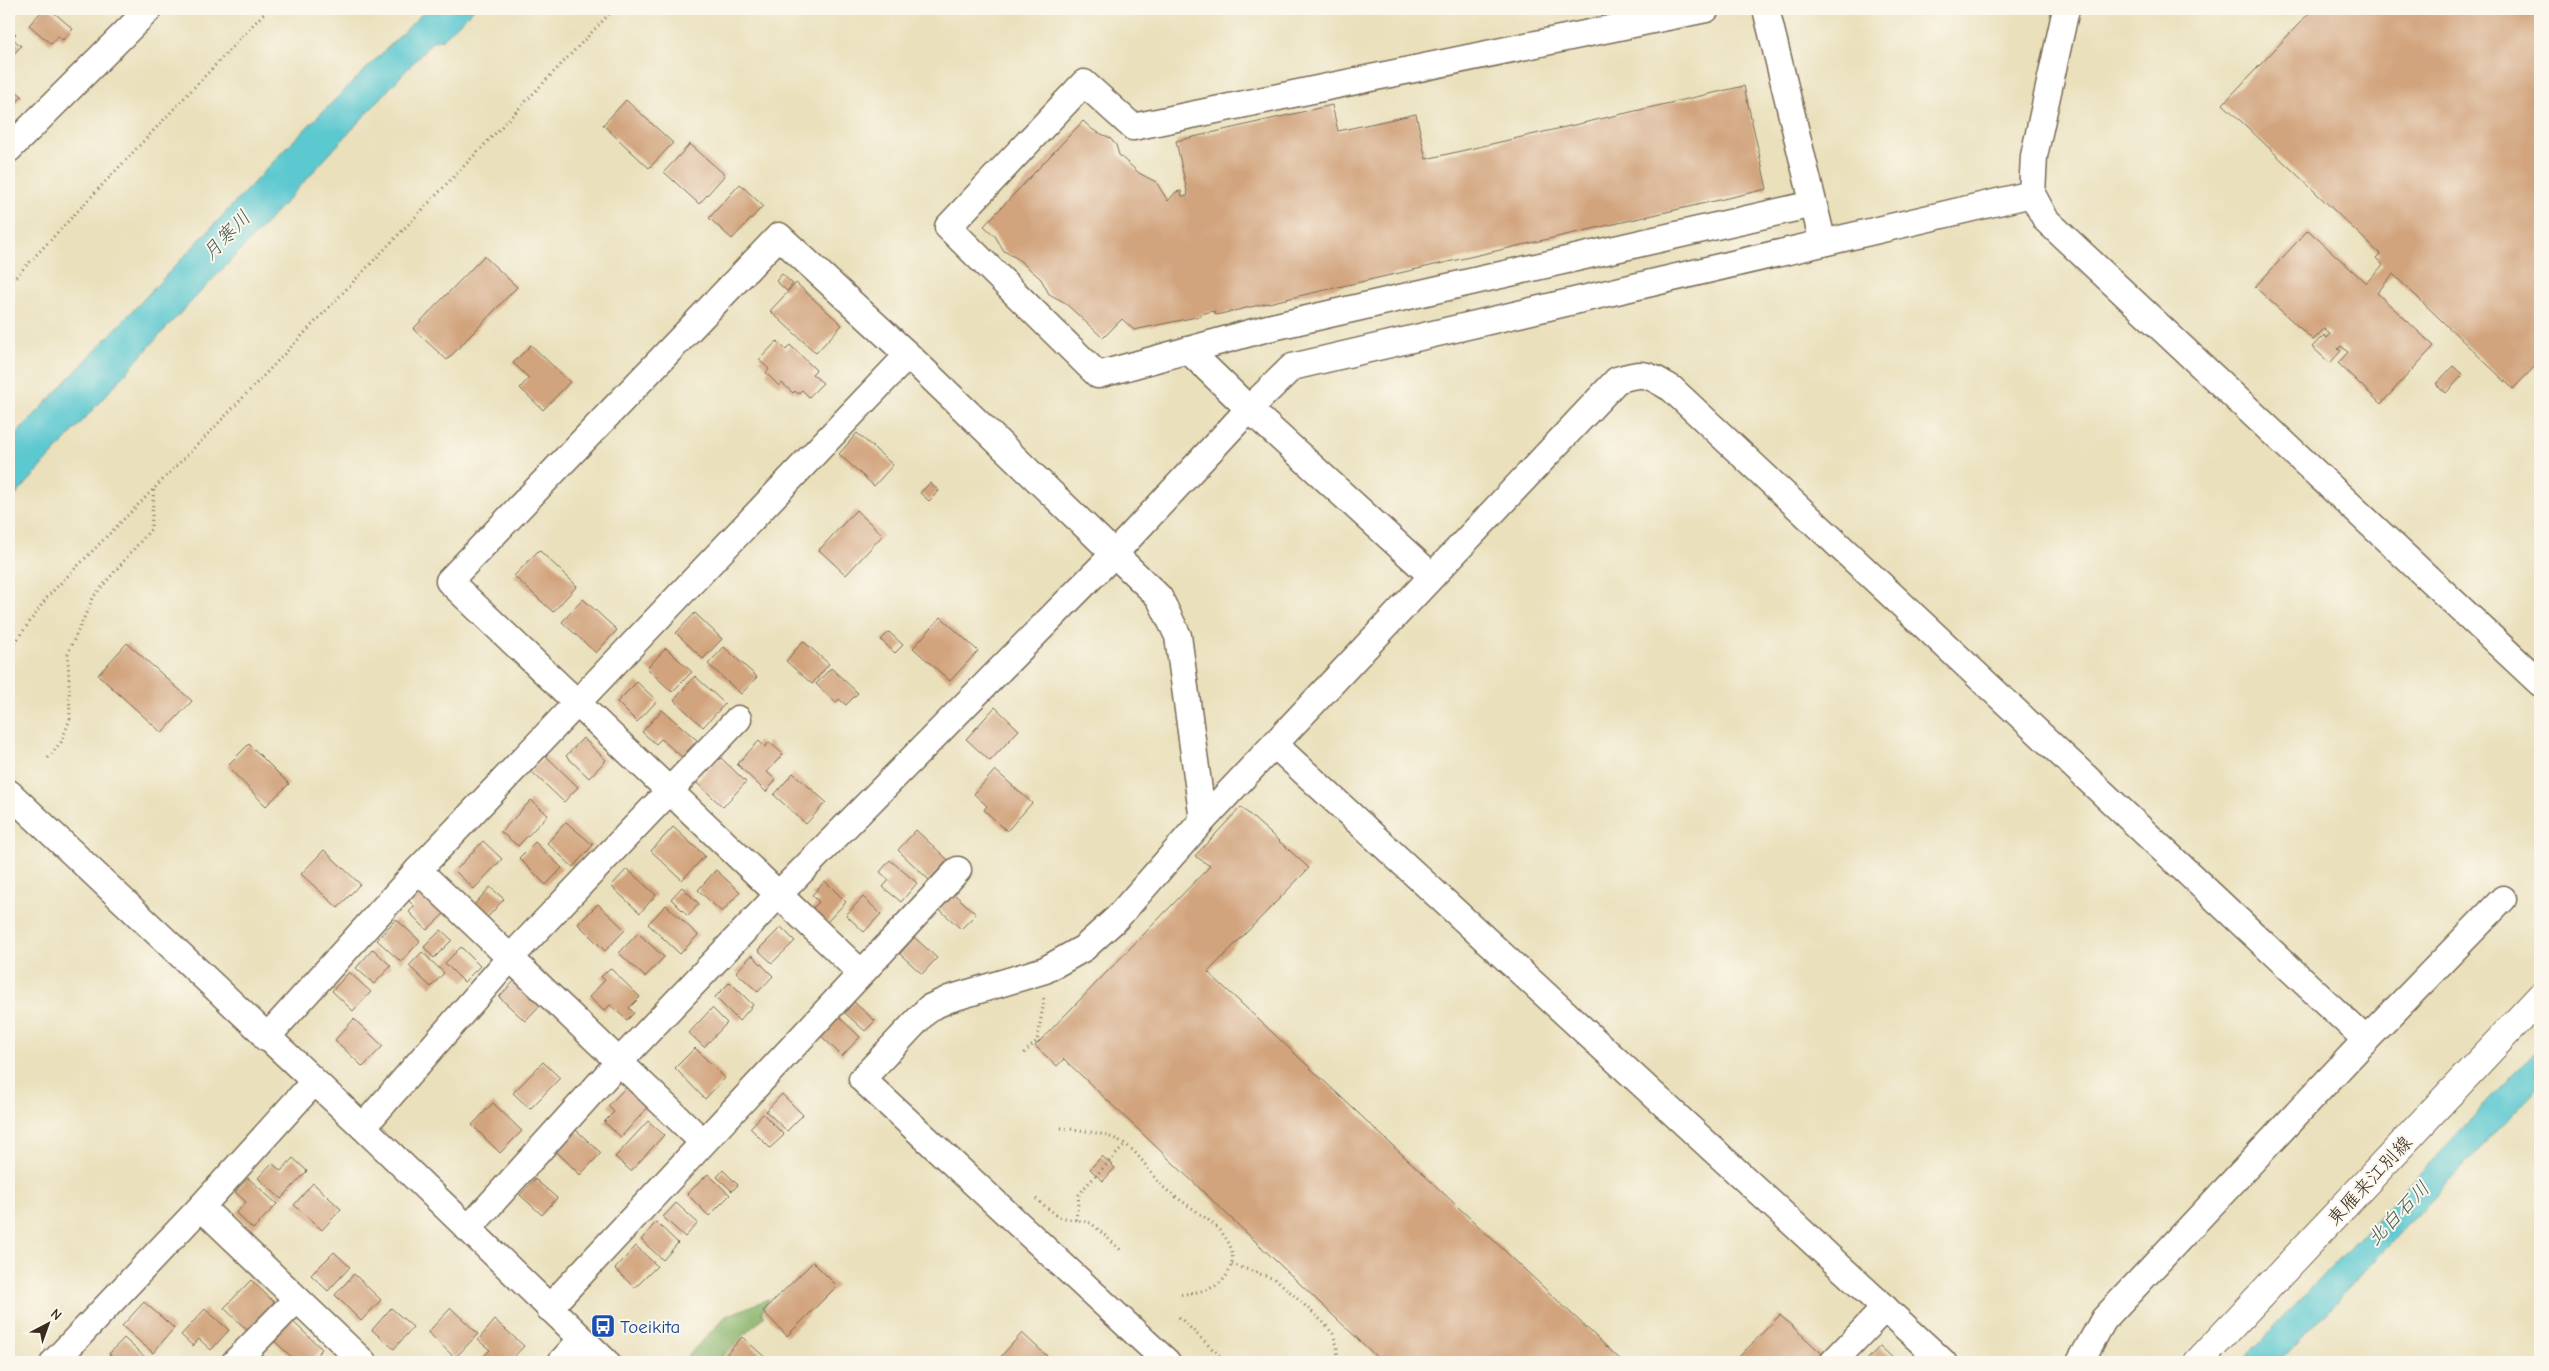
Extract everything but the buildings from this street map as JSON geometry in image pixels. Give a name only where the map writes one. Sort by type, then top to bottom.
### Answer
[{"type":"main road","name":"東雁来江別線","points":[[2198,1362],[2540,997]]},
{"type":"street","points":[[9,148],[149,9]]},
{"type":"street","points":[[1706,9],[1133,126],[1084,83],[948,227],[1098,375],[1268,328],[1813,204]]},
{"type":"street","points":[[1766,9],[1823,243]]},
{"type":"street","points":[[2066,9],[2034,156],[2032,194],[2046,220],[2540,683]]},
{"type":"street","points":[[468,1229],[618,1062],[778,895],[1113,555],[1249,409],[1292,367],[2032,194]]},
{"type":"street","points":[[860,973],[449,581],[779,236],[908,355],[1113,555],[1159,597],[1178,636],[1203,820]]},
{"type":"street","points":[[1188,350],[1249,409],[1432,576]]},
{"type":"street","points":[[266,1038],[418,870],[908,355]]},
{"type":"street","points":[[1167,1362],[862,1079],[929,1008],[949,999],[1035,973],[1084,948],[1117,918],[1203,820],[1617,380],[1637,374],[1650,376],[1672,389],[2366,1040]]},
{"type":"street","points":[[363,1128],[510,958],[738,719]]},
{"type":"street","points":[[1275,745],[1943,1362]]},
{"type":"street","points":[[9,793],[363,1128],[606,1362]]},
{"type":"street","points":[[418,870],[702,1141]]},
{"type":"street","points":[[549,1308],[702,1141],[958,870]]},
{"type":"street","points":[[2080,1362],[2104,1318],[2366,1040],[2503,899]]},
{"type":"street","points":[[54,1362],[201,1208],[314,1082]]},
{"type":"street","points":[[201,1208],[364,1362]]},
{"type":"street","points":[[235,1362],[297,1299]]},
{"type":"street","points":[[1834,1362],[1884,1308]]},
{"type":"street","points":[[561,1362],[582,1340]]},
{"type":"path","points":[[9,284],[268,9]]},
{"type":"path","points":[[9,651],[48,596],[215,427],[614,9]]},
{"type":"path","points":[[48,758],[61,742],[70,719],[68,653],[94,596],[151,528],[154,487]]},
{"type":"path","points":[[1024,1053],[1037,1041],[1044,1000],[1035,973]]},
{"type":"path","points":[[1061,1128],[1104,1134],[1125,1145],[1138,1155],[1160,1184],[1203,1216],[1224,1235],[1231,1245],[1232,1264],[1230,1273],[1216,1286],[1198,1292],[1178,1295]]},
{"type":"path","points":[[1076,1220],[1079,1196],[1084,1188],[1125,1145]]},
{"type":"path","points":[[1036,1199],[1059,1216],[1091,1223],[1100,1228],[1122,1251]]},
{"type":"path","points":[[1232,1264],[1277,1280],[1325,1324],[1337,1346],[1338,1362]]},
{"type":"path","points":[[1179,1317],[1226,1362]]},
{"type":"green space","points":[[768,1299],[770,1300],[761,1312],[765,1316],[722,1356],[729,1362],[682,1362],[726,1316]]},
{"type":"water","name":"月寒川","points":[[427,9],[474,9],[443,39],[433,41],[258,232],[167,327],[9,503],[9,442],[291,143]]},
{"type":"water","name":"北白石川","points":[[2540,1046],[2540,1085],[2279,1362],[2242,1362]]},
{"type":"place","name":"Toeikita","points":[[603,1326]]}]
